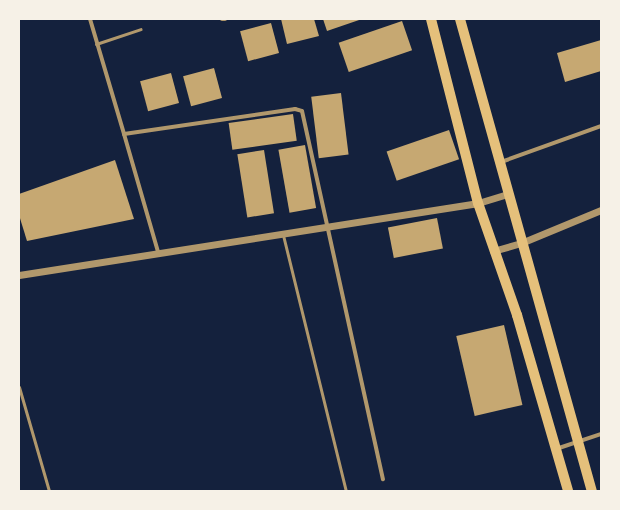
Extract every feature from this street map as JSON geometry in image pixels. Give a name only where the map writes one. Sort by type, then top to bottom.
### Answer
[{"type":"main road","points":[[431,19],[478,204],[517,315],[568,491]]},
{"type":"main road","points":[[460,19],[501,162],[507,194],[577,443],[592,491]]},
{"type":"street","points":[[90,19],[96,44],[160,255]]},
{"type":"street","points":[[124,134],[294,109],[302,111],[383,479]]},
{"type":"street","points":[[501,162],[601,126]]},
{"type":"street","points":[[19,275],[160,255],[478,204],[507,194]]},
{"type":"street","points":[[493,250],[521,243],[601,210]]},
{"type":"street","points":[[556,449],[601,434]]},
{"type":"lane","points":[[96,44],[141,29]]},
{"type":"lane","points":[[282,235],[346,491]]},
{"type":"lane","points":[[19,387],[49,491]]},
{"type":"building","points":[[281,19],[314,19],[319,36],[287,44]]},
{"type":"building","points":[[323,19],[362,19],[327,31]]},
{"type":"building","points":[[402,21],[412,50],[349,72],[339,43]]},
{"type":"building","points":[[271,23],[279,53],[248,61],[240,31]]},
{"type":"building","points":[[601,40],[601,71],[565,82],[557,53]]},
{"type":"building","points":[[214,68],[222,98],[191,106],[183,76]]},
{"type":"building","points":[[171,73],[179,103],[148,111],[140,81]]},
{"type":"building","points":[[341,93],[349,155],[319,158],[311,97]]},
{"type":"building","points":[[293,114],[297,141],[232,150],[229,123]]},
{"type":"building","points":[[449,130],[459,159],[397,181],[387,151]]},
{"type":"building","points":[[305,145],[316,208],[290,213],[278,150]]},
{"type":"building","points":[[264,150],[274,213],[247,217],[237,154]]},
{"type":"building","points":[[115,160],[134,219],[27,241],[19,215],[19,194]]},
{"type":"building","points":[[437,218],[443,248],[394,258],[388,228]]},
{"type":"building","points":[[504,325],[522,405],[475,416],[456,336]]}]
